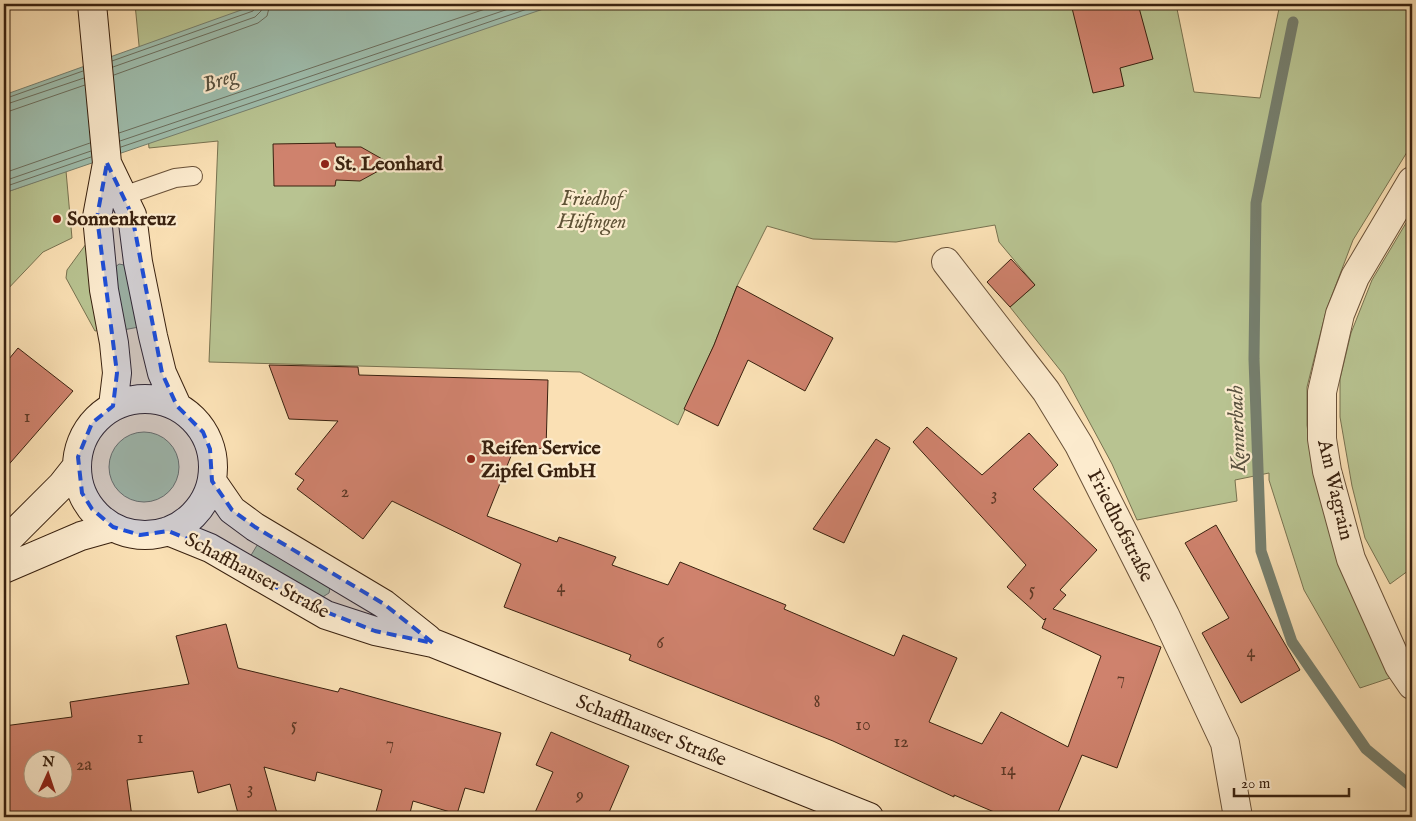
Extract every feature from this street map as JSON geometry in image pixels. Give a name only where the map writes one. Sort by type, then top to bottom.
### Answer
[{"type":"main road","points":[[92,4],[107,163],[97,217],[104,290],[117,373],[113,406]]},
{"type":"main road","points":[[107,163],[132,215],[138,262],[162,373],[177,406]]},
{"type":"main road","name":"Am Wagrain","points":[[1412,181],[1355,277],[1340,314],[1322,392],[1322,439],[1327,470],[1351,558],[1399,666],[1412,685]]},
{"type":"main road","name":"Friedhofstraße","points":[[946,262],[1046,391],[1079,445],[1166,615],[1225,743],[1238,817]]},
{"type":"main road","points":[[141,399],[159,400],[177,406],[192,418],[203,432],[210,449],[212,481],[202,503],[191,517],[168,531],[140,535],[113,528],[92,509],[82,493],[77,466],[83,438],[92,423],[113,406],[141,399]]},
{"type":"main road","points":[[4,543],[62,485],[77,466]]},
{"type":"main road","name":"Schaffhauser Straße","points":[[212,481],[232,510],[255,527],[384,604],[433,643]]},
{"type":"main road","points":[[4,569],[81,536],[113,528]]},
{"type":"main road","name":"Schaffhauser Straße","points":[[168,531],[210,548],[326,614],[375,630],[433,643],[869,817]]},
{"type":"lane","points":[[123,196],[175,178],[193,176]]},
{"type":"highlighted area","points":[[107,163],[132,215],[162,373],[177,406],[203,432],[210,449],[212,481],[232,510],[255,527],[384,604],[433,643],[375,631],[303,603],[210,548],[168,531],[140,535],[113,527],[92,509],[82,493],[78,457],[92,423],[113,406],[117,373],[97,217]]},
{"type":"green space","name":"Friedhof Hüfingen","points":[[135,4],[1176,4],[1194,92],[1260,98],[1280,4],[1412,4],[1412,144],[1353,240],[1326,311],[1307,387],[1307,425],[1313,473],[1344,564],[1390,678],[1360,688],[1304,590],[1269,480],[1269,473],[1235,480],[1237,501],[1137,520],[1112,464],[1064,375],[1010,307],[1035,285],[999,242],[995,225],[896,242],[813,239],[767,226],[737,286],[714,345],[678,425],[580,372],[209,362],[218,141],[149,148]]},
{"type":"green space","points":[[66,171],[72,238],[43,252],[4,293],[4,193]]},
{"type":"green space","points":[[1412,213],[1412,568],[1390,584],[1365,538],[1352,486],[1340,417],[1340,379],[1351,333],[1372,280]]},
{"type":"green space","points":[[86,244],[101,330],[95,331],[66,278],[67,270]]},
{"type":"green space","points":[[119,264],[124,265],[129,270],[139,327],[123,330],[114,268]]},
{"type":"green space","points":[[151,432],[164,438],[173,447],[177,453],[179,467],[177,481],[169,492],[158,500],[137,502],[130,500],[119,492],[111,481],[109,460],[111,453],[119,442],[130,434]]},
{"type":"green space","points":[[259,542],[330,588],[329,593],[321,598],[250,557]]},
{"type":"water","name":"Breg","points":[[258,4],[558,4],[4,193],[4,95]]},
{"type":"building","points":[[1071,4],[1138,4],[1153,59],[1120,68],[1124,86],[1093,93]]},
{"type":"building","name":"St. Leonhard","points":[[335,143],[336,147],[361,147],[391,164],[360,181],[336,180],[335,186],[274,186],[273,144]]},
{"type":"building","points":[[1011,259],[1035,285],[1010,307],[987,282]]},
{"type":"building","points":[[737,286],[833,338],[805,391],[748,360],[718,426],[684,409],[714,345]]},
{"type":"building","points":[[18,348],[73,391],[4,470],[4,365]]},
{"type":"building","points":[[269,365],[358,367],[359,375],[548,380],[546,449],[515,446],[487,516],[557,542],[559,537],[616,557],[612,565],[668,585],[680,562],[786,605],[784,609],[894,656],[903,635],[957,658],[929,722],[982,744],[1001,712],[1068,747],[1101,656],[1042,628],[1046,618],[1044,620],[1007,587],[1026,565],[913,442],[927,427],[982,475],[1029,433],[1058,465],[1033,489],[1097,550],[1060,590],[1066,595],[1053,609],[1161,647],[1117,768],[1082,755],[1056,817],[1006,817],[954,795],[954,797],[833,741],[629,660],[631,655],[504,607],[521,564],[392,501],[363,539],[297,489],[304,480],[295,474],[338,421],[289,419]]},
{"type":"building","points":[[876,439],[890,448],[844,543],[813,529]]},
{"type":"building","points":[[1216,525],[1300,670],[1241,703],[1202,633],[1229,618],[1185,543]]},
{"type":"building","points":[[226,624],[238,668],[338,692],[340,688],[501,733],[484,793],[465,788],[457,814],[413,801],[409,817],[393,817],[376,812],[382,790],[317,772],[315,781],[264,767],[278,817],[239,817],[230,784],[198,793],[193,771],[127,780],[132,817],[4,817],[4,726],[72,717],[70,702],[189,684],[176,636]]},
{"type":"building","points":[[551,732],[629,766],[607,817],[533,817],[553,772],[536,765]]},
{"type":"waterway","name":"Kennerbach","points":[[1293,22],[1256,203],[1254,359],[1261,551],[1292,642],[1366,749],[1412,787]]},
{"type":"place","name":"St. Leonhard","points":[[325,164]]},
{"type":"place","name":"Sonnenkreuz","points":[[57,219]]},
{"type":"place","name":"Reifen Service Zipfel GmbH","points":[[471,459]]}]
